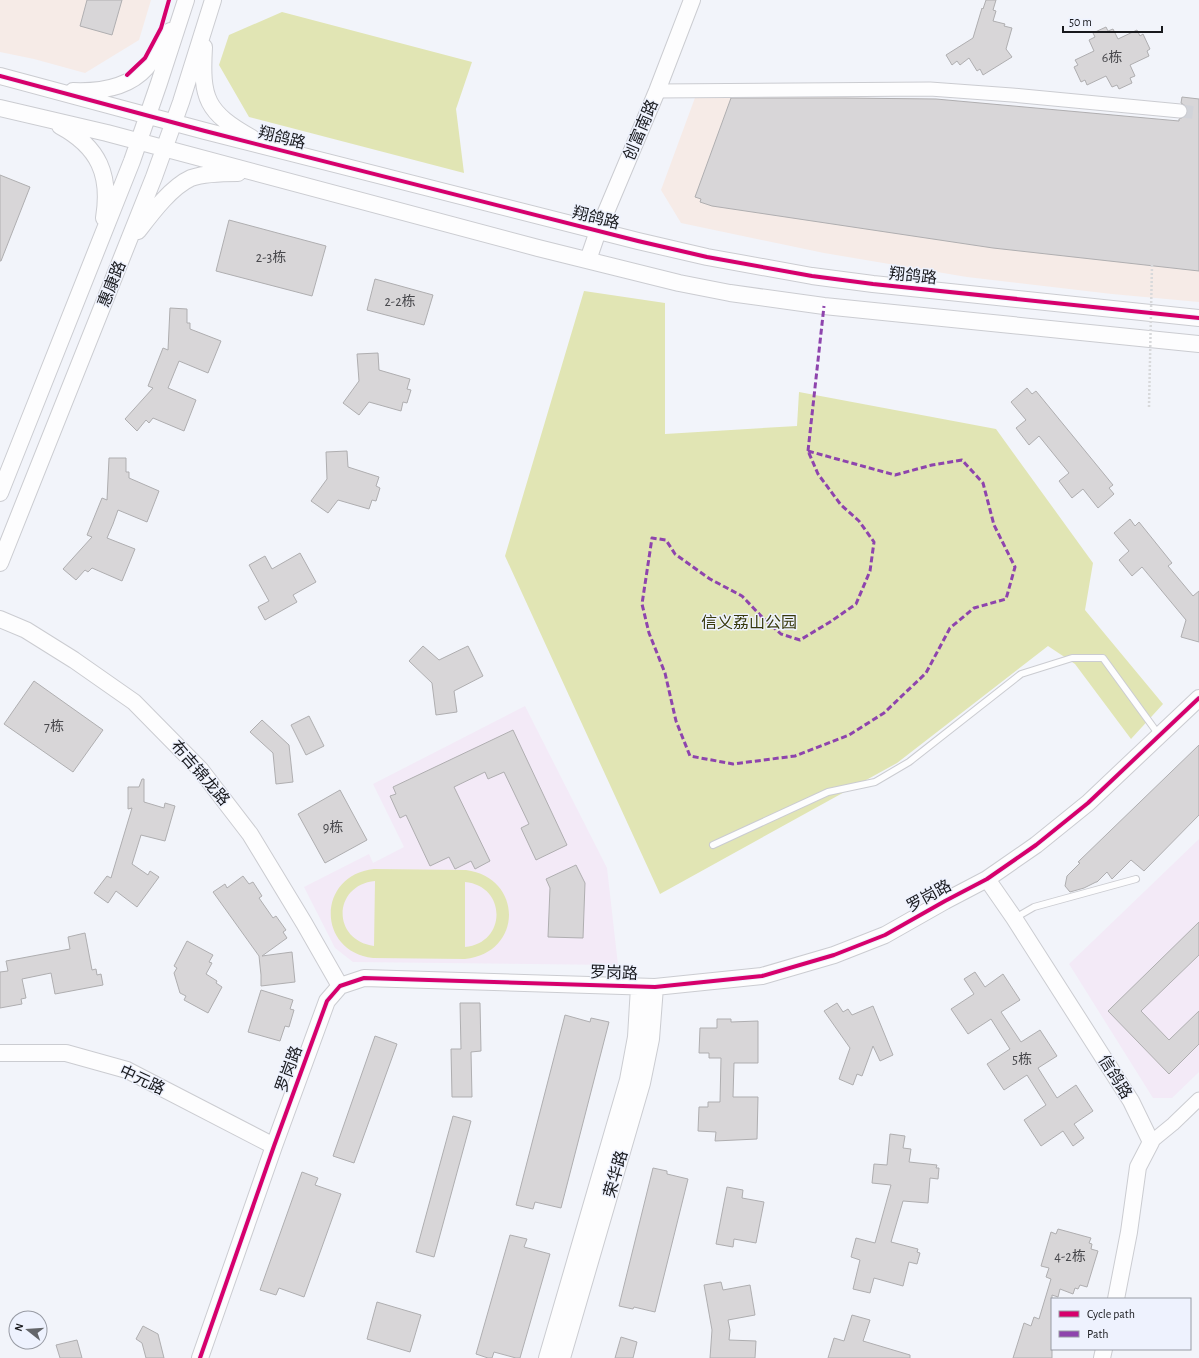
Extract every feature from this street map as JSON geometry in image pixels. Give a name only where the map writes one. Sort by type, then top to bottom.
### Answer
[{"type":"street","name":"惠康路","points":[[0,564],[154,177],[213,0]]},
{"type":"street","name":"创富南路","points":[[588,260],[598,231],[657,91],[692,0]]},
{"type":"street","name":"惠康路","points":[[0,493],[138,142],[159,83],[184,4]]},
{"type":"street","points":[[56,91],[106,89],[125,83],[133,78],[145,68],[172,29],[184,4]]},
{"type":"street","points":[[206,24],[203,79],[206,94],[212,107],[223,120],[238,130],[275,149]]},
{"type":"street","name":"翔鸽路","points":[[0,76],[275,149],[598,231],[707,257],[812,276],[881,285],[1199,318]]},
{"type":"street","points":[[657,91],[930,89],[1012,95],[1180,111]]},
{"type":"street","points":[[0,108],[107,133],[679,283],[730,293],[824,306],[1199,344]]},
{"type":"street","points":[[48,120],[63,127],[90,149],[102,169],[105,181],[106,197],[101,239]]},
{"type":"street","points":[[126,249],[159,206],[171,193],[191,178],[220,173],[259,174]]},
{"type":"street","name":"布吉锦龙路","points":[[0,619],[38,637],[134,702],[200,769],[250,834],[340,986]]},
{"type":"street","name":"罗岗路","points":[[200,1358],[274,1146],[327,1001],[340,986],[364,978],[647,987],[762,976],[834,955],[885,935],[987,879],[1036,845],[1088,803],[1199,698]]},
{"type":"street","name":"信鸽路","points":[[987,879],[1014,918],[1131,1101],[1151,1142]]},
{"type":"street","name":"荣华路","points":[[547,1358],[628,1080],[647,987]]},
{"type":"street","name":"荣华路","points":[[562,1358],[642,1083],[651,1039],[647,987]]},
{"type":"street","name":"中元路","points":[[0,1053],[66,1053],[127,1070],[274,1146]]},
{"type":"street","points":[[1116,1298],[1129,1232],[1138,1167],[1151,1142],[1173,1124],[1199,1099]]},
{"type":"lane","points":[[713,845],[828,792],[874,782],[909,762],[1021,674],[1072,658],[1103,658],[1160,736]]},
{"type":"lane","points":[[1014,918],[1034,907],[1136,879]]},
{"type":"path","points":[[1150,406],[1152,265]]},
{"type":"shaded area","points":[[0,0],[151,0],[139,40],[85,73],[34,59],[0,52]]},
{"type":"shaded area","points":[[696,95],[936,99],[1179,121],[1182,97],[1199,99],[1199,302],[1112,294],[967,277],[824,253],[681,223],[661,190]]},
{"type":"shaded area","points":[[525,706],[607,868],[618,965],[353,962],[335,948],[304,887],[369,854],[373,863],[404,847],[373,784]]},
{"type":"shaded area","points":[[1199,839],[1199,1072],[1172,1098],[1153,1098],[1069,964]]},
{"type":"green space","points":[[282,12],[472,62],[456,109],[464,173],[249,117],[219,65],[229,35]]},
{"type":"green space","name":"信义荔山公园","points":[[584,291],[665,303],[665,434],[797,426],[799,392],[996,429],[1093,563],[1085,610],[1163,704],[1131,739],[1075,664],[1048,646],[897,763],[660,894],[505,556]]},
{"type":"green space","points":[[374,869],[466,870],[485,876],[498,886],[506,900],[509,915],[506,930],[498,944],[484,954],[465,959],[373,958],[354,952],[341,942],[333,928],[331,913],[334,898],[342,884],[355,874]],"holes":[[[375,881],[374,946],[360,942],[350,934],[344,924],[343,913],[345,902],[351,892],[361,885]],[[465,882],[479,886],[489,893],[495,903],[496,914],[495,926],[489,936],[479,943],[465,947]]]},
{"type":"building","points":[[87,0],[122,0],[112,35],[80,26]]},
{"type":"building","points":[[986,0],[996,0],[993,10],[996,11],[993,21],[1005,24],[1004,26],[1012,28],[1006,49],[1012,57],[983,75],[980,69],[977,71],[969,58],[960,65],[957,61],[952,65],[946,55],[973,38]]},
{"type":"building","points":[[1106,27],[1108,31],[1113,29],[1118,39],[1137,30],[1140,36],[1143,34],[1150,49],[1147,51],[1149,56],[1130,65],[1135,76],[1130,78],[1132,83],[1119,89],[1117,85],[1112,87],[1106,76],[1087,85],[1085,80],[1081,82],[1074,67],[1078,65],[1075,60],[1094,51],[1089,40],[1095,37],[1093,33]]},
{"type":"building","points":[[1182,97],[1199,99],[1199,271],[993,248],[712,206],[700,202],[701,199],[695,197],[731,98],[936,99],[1179,121],[1179,119],[1186,116],[1188,112],[1187,107],[1181,103]]},
{"type":"building","points":[[0,175],[30,187],[1,261],[0,261]]},
{"type":"building","points":[[229,220],[326,246],[312,296],[216,271]]},
{"type":"building","points":[[375,279],[433,295],[424,325],[367,310]]},
{"type":"building","points":[[170,308],[187,309],[187,323],[190,323],[190,329],[221,341],[208,373],[179,361],[168,388],[196,400],[184,431],[153,418],[149,423],[146,420],[137,431],[125,419],[153,388],[148,386],[163,348],[168,350]]},
{"type":"building","points":[[378,353],[379,370],[410,379],[407,389],[411,390],[407,403],[403,402],[401,411],[369,402],[359,415],[343,403],[359,381],[357,354]]},
{"type":"building","points":[[1027,388],[1032,394],[1036,391],[1113,485],[1109,488],[1114,494],[1098,508],[1083,489],[1072,498],[1059,481],[1069,473],[1039,436],[1029,445],[1016,428],[1026,420],[1011,402]]},
{"type":"building","points":[[347,451],[348,467],[379,477],[376,486],[380,488],[376,501],[372,500],[369,509],[338,500],[328,513],[311,501],[327,479],[326,452]]},
{"type":"building","points":[[109,458],[126,458],[126,472],[129,472],[129,478],[159,491],[147,522],[118,510],[107,538],[135,549],[122,581],[92,568],[88,572],[85,570],[76,580],[63,569],[92,537],[87,535],[102,498],[107,500]]},
{"type":"building","points":[[1130,519],[1135,526],[1139,522],[1172,563],[1168,566],[1193,596],[1199,591],[1199,642],[1181,637],[1186,620],[1142,567],[1132,576],[1119,560],[1129,551],[1114,533]]},
{"type":"building","points":[[300,553],[316,582],[293,595],[297,602],[265,620],[258,607],[269,601],[249,565],[265,556],[272,569]]},
{"type":"building","points":[[423,646],[439,660],[468,646],[483,676],[454,691],[457,712],[436,715],[432,683],[409,661]]},
{"type":"building","points":[[34,681],[103,730],[73,772],[4,724]]},
{"type":"building","points":[[309,716],[324,746],[306,755],[291,725]]},
{"type":"building","points":[[262,720],[289,745],[293,782],[276,784],[273,753],[250,732]]},
{"type":"building","points":[[513,730],[567,845],[536,860],[521,828],[529,824],[504,772],[488,779],[485,772],[454,787],[490,861],[475,869],[471,861],[455,869],[449,857],[430,866],[406,815],[400,818],[390,796],[396,794],[393,787]]},
{"type":"building","points":[[1199,745],[1199,815],[1144,871],[1131,860],[1112,879],[1107,872],[1097,882],[1070,892],[1065,886],[1067,876],[1080,863],[1078,862]]},
{"type":"building","points":[[142,779],[144,779],[144,802],[164,808],[165,803],[175,806],[165,841],[141,835],[132,864],[148,875],[150,871],[159,877],[137,907],[116,891],[108,903],[94,893],[107,876],[111,878],[132,808],[128,809],[128,787],[139,787]]},
{"type":"building","points":[[340,790],[367,840],[325,863],[298,814]]},
{"type":"building","points":[[576,865],[585,883],[583,938],[548,937],[550,888],[546,879]]},
{"type":"building","points":[[243,876],[249,884],[253,882],[262,896],[259,898],[273,918],[276,916],[286,930],[283,932],[287,938],[262,956],[292,952],[295,982],[261,986],[259,956],[213,892],[225,884],[227,888]]},
{"type":"building","points":[[1199,922],[1199,955],[1141,1011],[1169,1040],[1199,1011],[1199,1044],[1169,1074],[1108,1011]]},
{"type":"building","points":[[85,933],[92,970],[96,969],[97,975],[101,974],[103,985],[55,994],[51,973],[22,979],[26,998],[21,999],[22,1004],[0,1008],[0,972],[8,971],[6,961],[70,949],[68,937]]},
{"type":"building","points":[[187,941],[213,955],[209,962],[212,963],[206,974],[217,981],[216,983],[222,987],[208,1013],[184,1000],[186,996],[180,993],[174,973],[177,968],[174,966]]},
{"type":"building","points":[[975,972],[985,987],[1003,974],[1020,1000],[1001,1012],[1021,1042],[1040,1030],[1057,1056],[1038,1068],[1057,1098],[1076,1085],[1093,1111],[1074,1124],[1084,1138],[1073,1146],[1063,1131],[1041,1146],[1024,1120],[1046,1105],[1027,1075],[1004,1090],[987,1064],[1010,1049],[991,1019],[968,1034],[951,1009],[974,994],[964,979]]},
{"type":"building","points":[[261,990],[293,1000],[290,1009],[294,1010],[289,1027],[285,1026],[280,1041],[248,1032]]},
{"type":"building","points":[[460,1003],[480,1003],[481,1051],[471,1052],[472,1097],[452,1097],[451,1049],[461,1049]]},
{"type":"building","points":[[837,1003],[843,1012],[848,1009],[852,1015],[873,1006],[893,1055],[880,1061],[873,1046],[862,1076],[857,1074],[853,1085],[839,1079],[850,1048],[824,1011]]},
{"type":"building","points":[[565,1015],[590,1022],[591,1018],[609,1022],[561,1208],[535,1202],[533,1209],[516,1205]]},
{"type":"building","points":[[717,1019],[731,1019],[731,1022],[758,1021],[758,1063],[734,1063],[733,1097],[758,1097],[757,1139],[715,1141],[716,1132],[698,1131],[699,1107],[708,1107],[708,1102],[720,1102],[721,1058],[709,1058],[709,1053],[699,1053],[700,1028],[717,1028]]},
{"type":"building","points":[[375,1036],[397,1044],[354,1163],[333,1156]]},
{"type":"building","points":[[453,1116],[471,1121],[434,1257],[416,1252]]},
{"type":"building","points":[[890,1134],[905,1136],[903,1148],[911,1149],[909,1162],[937,1165],[936,1168],[939,1168],[938,1179],[930,1178],[928,1203],[903,1201],[891,1242],[918,1249],[917,1252],[920,1253],[917,1264],[909,1262],[903,1286],[874,1278],[870,1293],[853,1289],[860,1260],[851,1257],[856,1238],[875,1243],[891,1185],[872,1183],[874,1164],[887,1165]]},
{"type":"building","points":[[653,1168],[667,1171],[667,1174],[688,1179],[655,1312],[634,1307],[633,1309],[619,1306]]},
{"type":"building","points":[[302,1172],[318,1178],[315,1185],[341,1194],[304,1297],[279,1288],[276,1295],[260,1290]]},
{"type":"building","points":[[727,1187],[743,1190],[742,1198],[764,1202],[756,1243],[734,1239],[733,1247],[716,1244]]},
{"type":"building","points":[[1058,1229],[1091,1238],[1089,1243],[1092,1244],[1091,1249],[1098,1251],[1087,1287],[1080,1285],[1078,1289],[1075,1288],[1073,1294],[1060,1289],[1058,1297],[1052,1295],[1052,1358],[1013,1358],[1024,1323],[1031,1326],[1034,1317],[1039,1319],[1051,1279],[1046,1277],[1049,1268],[1041,1266],[1051,1232],[1056,1234]]},
{"type":"building","points":[[510,1235],[527,1239],[524,1247],[550,1254],[520,1358],[494,1352],[492,1358],[488,1358],[476,1354]]},
{"type":"building","points":[[721,1282],[723,1290],[750,1285],[755,1315],[728,1320],[730,1330],[729,1340],[756,1341],[755,1358],[710,1358],[712,1330],[704,1285]]},
{"type":"building","points":[[377,1302],[421,1315],[410,1352],[367,1339]]},
{"type":"building","points":[[852,1315],[870,1320],[863,1341],[910,1355],[910,1358],[828,1358],[834,1338],[844,1341]]},
{"type":"building","points":[[143,1326],[158,1334],[164,1358],[146,1358],[142,1343],[136,1339]]},
{"type":"building","points":[[621,1337],[637,1342],[633,1358],[615,1358]]},
{"type":"building","points":[[77,1340],[82,1358],[60,1358],[56,1345]]},
{"type":"tunnel","points":[[1180,111],[1199,113]]},
{"type":"marked path","points":[[808,451],[824,306]]},
{"type":"marked path","points":[[808,451],[895,475],[932,465],[962,460],[983,483],[994,525],[1015,567],[1006,599],[974,608],[950,628],[926,673],[884,713],[849,735],[795,756],[733,764],[690,756],[676,721],[665,673],[649,633],[642,604],[652,538],[666,540],[675,554],[710,579],[742,596],[781,634],[800,640],[856,604],[870,571],[874,542],[859,521],[841,505],[818,474],[808,451]]},
{"type":"cycle path","points":[[127,75],[145,58],[161,28],[169,0]]},
{"type":"cycle path","points":[[0,76],[205,131],[638,241],[707,257],[812,276],[873,284],[1199,318]]},
{"type":"cycle path","points":[[200,1358],[274,1146],[327,1001],[340,986],[364,978],[655,987],[762,976],[834,955],[885,935],[987,879],[1036,845],[1088,803],[1199,698]]}]
